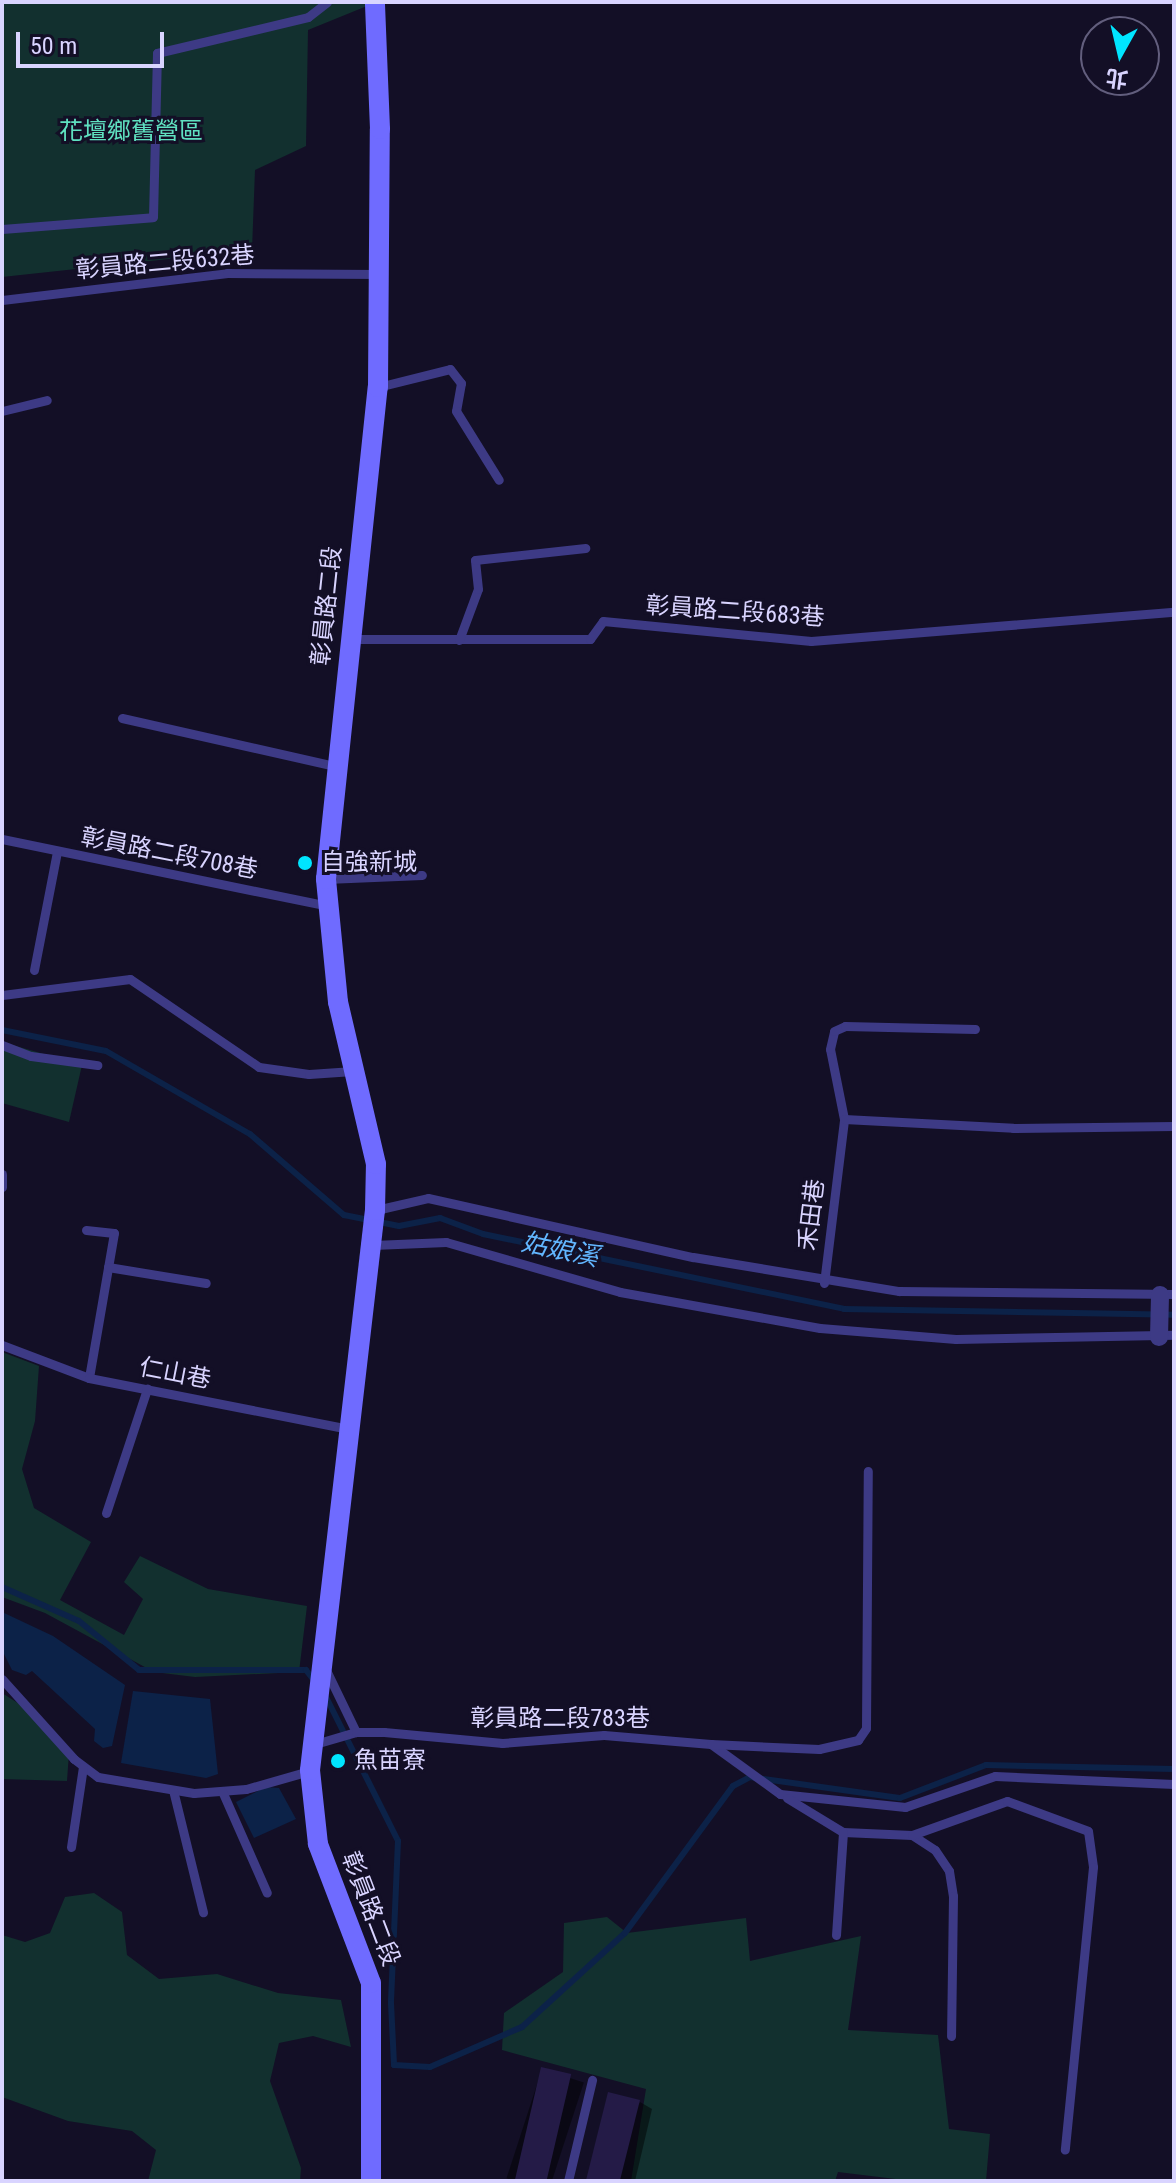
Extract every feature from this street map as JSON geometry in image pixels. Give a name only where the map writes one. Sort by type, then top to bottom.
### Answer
[{"type":"main road","name":"彰員路二段","points":[[373,1245],[376,1164],[338,1002],[326,879],[378,387],[380,274],[375,2]]},
{"type":"main road","points":[[322,1672],[345,1428],[373,1245]]},
{"type":"main road","name":"彰員路二段","points":[[322,1672],[310,1745],[310,1770],[318,1844],[371,1983],[371,2181]]},
{"type":"street","points":[[1166,1336],[1167,1294]]},
{"type":"lane","points":[[2,229],[153,217],[157,53],[308,17],[327,2]]},
{"type":"lane","name":"彰員路二段632巷","points":[[2,300],[227,273],[380,274]]},
{"type":"lane","points":[[378,387],[450,369],[461,383],[456,411],[499,480]]},
{"type":"lane","points":[[2,411],[47,400]]},
{"type":"lane","points":[[459,640],[478,589],[475,560],[585,548]]},
{"type":"lane","name":"彰員路二段683巷","points":[[349,639],[590,639],[603,621],[811,641],[1174,612]]},
{"type":"lane","points":[[122,718],[339,767]]},
{"type":"lane","name":"彰員路二段708巷","points":[[2,839],[329,907]]},
{"type":"lane","points":[[34,970],[57,852]]},
{"type":"lane","points":[[326,879],[422,875]]},
{"type":"lane","points":[[2,995],[29,988],[130,979],[259,1067],[309,1074],[354,1071]]},
{"type":"lane","name":"禾田巷","points":[[375,1210],[428,1198],[824,1283],[844,1119],[830,1049],[834,1031],[845,1026],[975,1029]]},
{"type":"lane","points":[[2,1045],[31,1056],[97,1065]]},
{"type":"lane","points":[[844,1119],[1013,1128],[1174,1126]]},
{"type":"lane","points":[[2,1174],[2,1187]]},
{"type":"lane","points":[[86,1230],[114,1233],[89,1378]]},
{"type":"lane","points":[[373,1245],[446,1242],[620,1292],[820,1328],[956,1339],[1166,1336]]},
{"type":"lane","points":[[108,1267],[206,1283]]},
{"type":"lane","points":[[824,1283],[899,1291],[1167,1294]]},
{"type":"lane","name":"仁山巷","points":[[2,1345],[89,1378],[345,1428]]},
{"type":"lane","points":[[106,1513],[147,1389]]},
{"type":"lane","name":"彰員路二段783巷","points":[[310,1745],[356,1732],[502,1743],[604,1735],[819,1749],[858,1740],[866,1728],[868,1471]]},
{"type":"lane","points":[[322,1672],[356,1732]]},
{"type":"lane","points":[[2,1679],[83,1767],[98,1777],[173,1790],[222,1791],[310,1770]]},
{"type":"lane","points":[[711,1744],[780,1794],[843,1832],[912,1835],[1007,1801],[1088,1831],[1093,1867],[1065,2150]]},
{"type":"lane","points":[[71,1847],[83,1767]]},
{"type":"lane","points":[[780,1794],[905,1807],[995,1776],[1174,1784]]},
{"type":"lane","points":[[173,1790],[203,1912]]},
{"type":"lane","points":[[222,1791],[267,1893]]},
{"type":"lane","points":[[836,1935],[843,1832]]},
{"type":"lane","points":[[912,1835],[935,1850],[949,1871],[951,2036]]},
{"type":"lane","points":[[568,2181],[592,2080]]},
{"type":"green space","name":"花壇鄉舊營區","points":[[2,2],[366,2],[367,6],[308,30],[306,146],[255,170],[252,250],[2,277]]},
{"type":"green space","points":[[2,1042],[82,1065],[69,1122],[2,1103]]},
{"type":"green space","points":[[2,1352],[39,1366],[35,1421],[22,1469],[34,1508],[91,1542],[60,1600],[124,1635],[143,1599],[124,1582],[140,1556],[208,1589],[307,1606],[299,1672],[195,1677],[154,1672],[45,1613],[2,1597]]},
{"type":"green space","points":[[2,1693],[40,1717],[69,1753],[67,1781],[2,1779]]},
{"type":"green space","points":[[94,1893],[122,1912],[127,1955],[159,1979],[217,1974],[278,1993],[341,2000],[351,2047],[313,2036],[279,2043],[270,2081],[301,2168],[300,2181],[148,2181],[156,2150],[132,2131],[68,2121],[2,2097],[2,1935],[25,1942],[50,1933],[65,1897]]},
{"type":"green space","points":[[607,1917],[627,1933],[746,1918],[750,1961],[861,1936],[848,2030],[938,2035],[949,2129],[990,2134],[986,2181],[912,2181],[838,2172],[835,2181],[631,2181],[646,2089],[502,2050],[504,2013],[563,1972],[564,1923]]},
{"type":"water","points":[[2,1612],[53,1636],[125,1685],[112,1746],[103,1748],[94,1741],[95,1729],[32,1671],[26,1675],[12,1670],[2,1650]]},
{"type":"water","points":[[133,1691],[210,1699],[218,1774],[206,1778],[121,1763]]},
{"type":"water","points":[[266,1787],[279,1788],[296,1819],[254,1838],[236,1802]]},
{"type":"building","points":[[541,2067],[571,2074],[546,2181],[515,2181]]},
{"type":"building","points":[[608,2092],[640,2100],[620,2181],[586,2180]]},
{"type":"waterway","name":"姑娘溪","points":[[2,1030],[106,1051],[250,1134],[344,1215],[399,1226],[440,1218],[483,1234],[844,1309],[1174,1315]]},
{"type":"waterway","points":[[2,1587],[79,1621],[139,1670],[306,1670],[316,1683]]},
{"type":"waterway","points":[[325,1695],[398,1841],[391,2003],[394,2065],[430,2067],[522,2027],[625,1933],[733,1786],[750,1777],[900,1798],[986,1765],[1174,1769]]},
{"type":"place","name":"自強新城","points":[[305,863]]},
{"type":"place","name":"魚苗寮","points":[[338,1761]]}]
